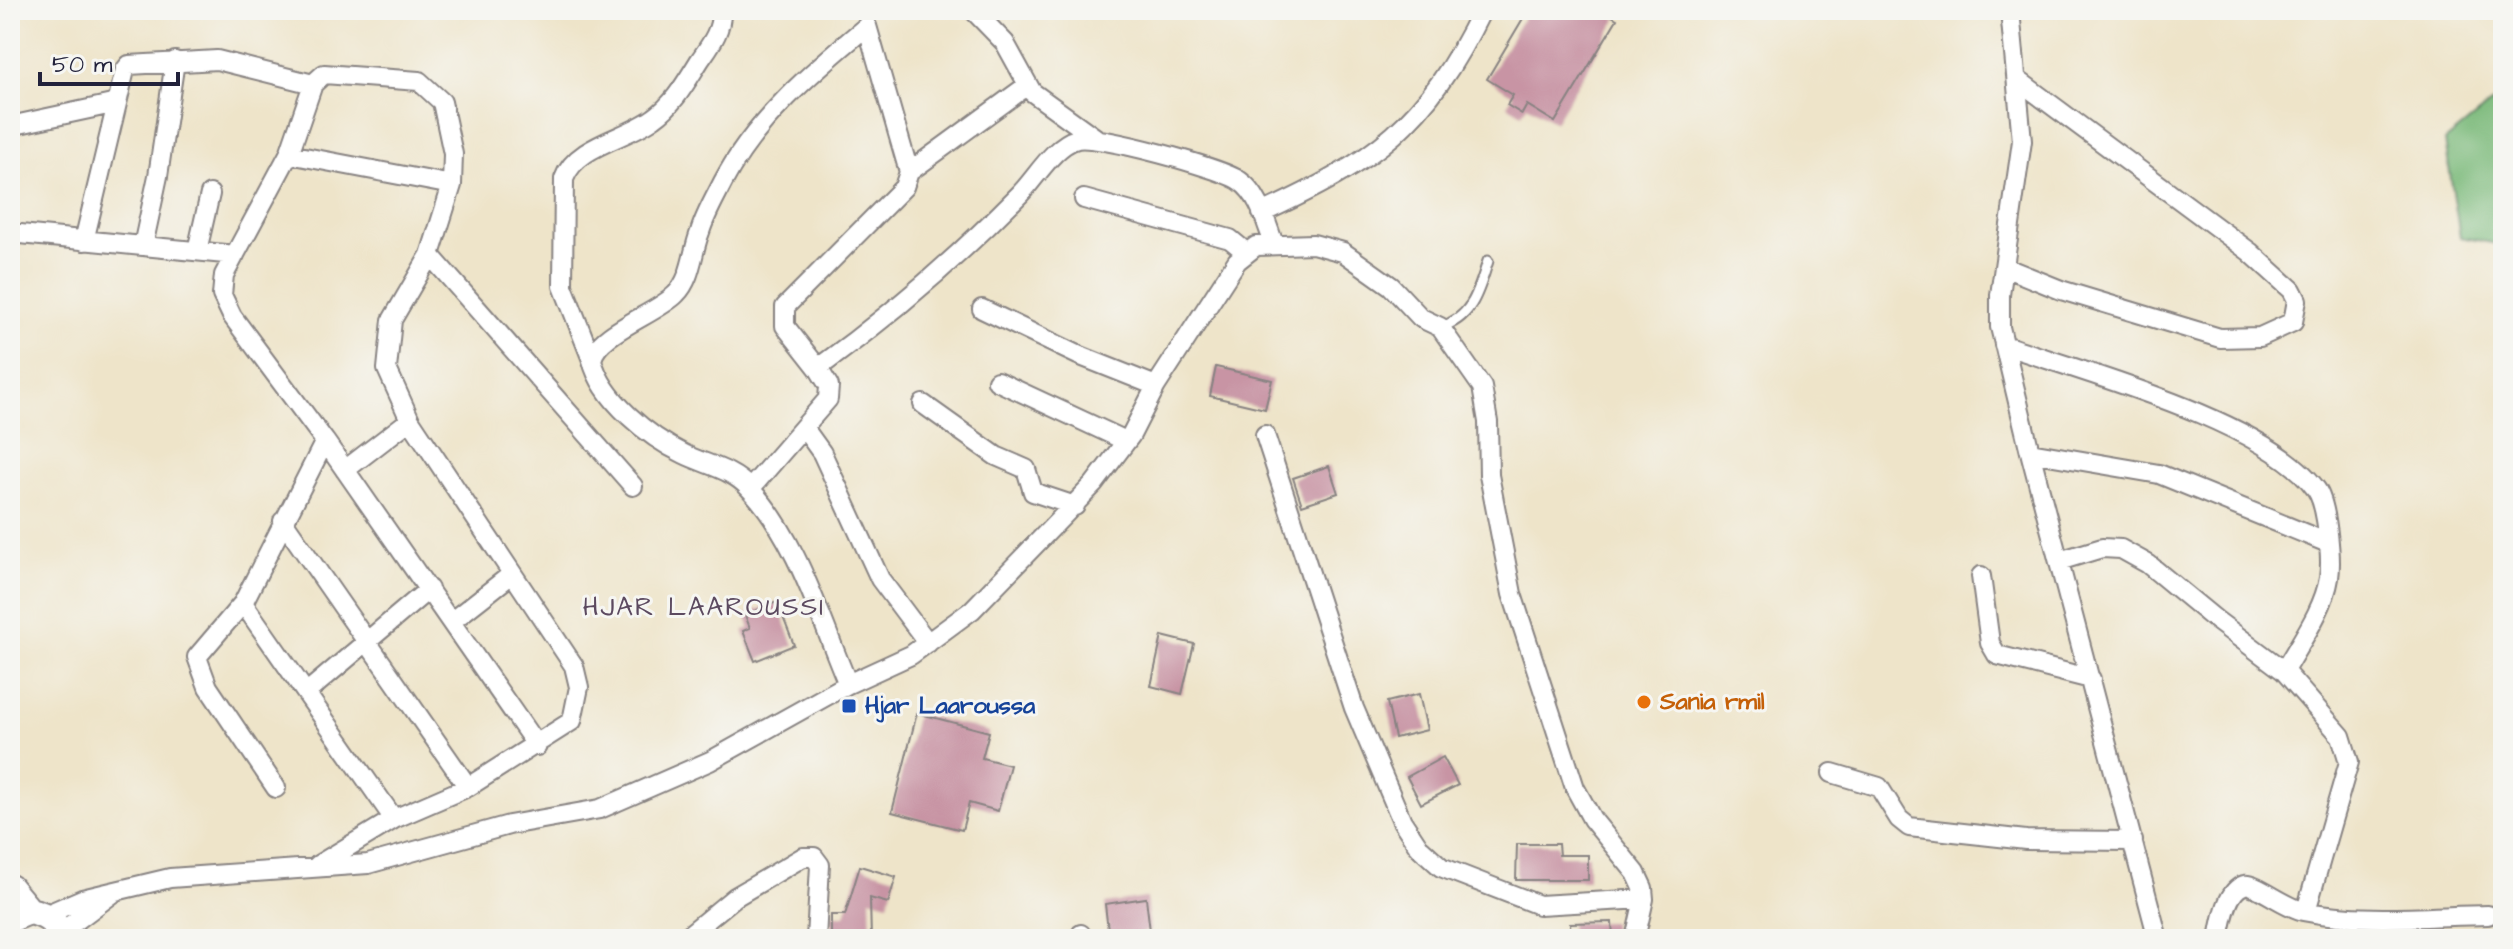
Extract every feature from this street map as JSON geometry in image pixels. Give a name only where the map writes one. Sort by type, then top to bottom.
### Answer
[{"type":"street","points":[[721,10],[718,32],[667,108],[639,128],[581,156],[568,169],[563,197],[563,286],[599,377],[632,419],[684,454],[719,467],[750,489],[776,520],[848,684]]},
{"type":"street","points":[[973,10],[1005,43],[1032,92],[1097,139]]},
{"type":"street","points":[[1262,213],[1333,180],[1367,157],[1420,111],[1443,83],[1482,10]]},
{"type":"street","points":[[2010,10],[2022,141],[1999,310],[2004,345],[2158,939]]},
{"type":"street","points":[[592,360],[598,345],[678,293],[689,272],[700,231],[741,154],[863,18]]},
{"type":"street","points":[[750,489],[830,396],[829,386],[818,368],[785,326],[785,307],[904,187],[909,172],[863,18]]},
{"type":"street","points":[[84,241],[129,65],[217,60],[313,84]]},
{"type":"street","points":[[143,246],[161,164],[175,61]]},
{"type":"street","points":[[316,867],[394,819],[468,787],[537,746],[572,721],[579,687],[574,666],[410,420],[387,369],[386,347],[398,306],[430,255],[452,185],[453,154],[442,102],[419,81],[324,74],[313,84],[289,154],[222,284],[225,305],[325,441],[537,746]]},
{"type":"street","points":[[2004,267],[2061,290],[2220,338],[2260,337],[2293,322],[2297,313],[2292,290],[2250,252],[2018,80]]},
{"type":"street","points":[[909,172],[1028,85]]},
{"type":"street","points":[[10,126],[117,103]]},
{"type":"street","points":[[818,368],[866,334],[898,306],[1021,194],[1076,139],[1097,139],[1218,170],[1241,182],[1256,197],[1274,244]]},
{"type":"street","points":[[289,154],[452,185]]},
{"type":"street","points":[[197,251],[210,194]]},
{"type":"street","points":[[1084,199],[1219,235],[1247,253]]},
{"type":"street","points":[[10,233],[235,255]]},
{"type":"street","points":[[10,888],[41,923],[115,892],[192,874],[349,866],[399,858],[509,825],[600,809],[710,761],[848,684],[911,655],[972,610],[1075,506],[1126,441],[1156,386],[1237,261],[1256,246],[1313,244],[1343,252],[1391,286],[1421,318],[1440,327],[1482,387],[1488,422],[1489,475],[1508,577],[1569,772],[1592,819],[1640,880],[1644,899],[1635,939]]},
{"type":"street","points":[[430,255],[633,486]]},
{"type":"street","points":[[982,309],[1078,355],[1156,386]]},
{"type":"street","points":[[2004,345],[2174,403],[2273,451],[2306,478],[2319,495],[2328,543],[2328,585],[2284,671]]},
{"type":"street","points":[[997,381],[1126,441]]},
{"type":"street","points":[[923,404],[996,456],[1026,469],[1033,492],[1075,506]]},
{"type":"street","points":[[345,470],[410,420]]},
{"type":"street","points":[[804,428],[822,453],[880,579],[928,643]]},
{"type":"street","points":[[1265,435],[1354,708],[1396,808],[1419,847],[1441,867],[1539,905],[1644,899]]},
{"type":"street","points":[[276,788],[208,687],[198,666],[202,649],[243,603],[325,441]]},
{"type":"street","points":[[2030,452],[2159,474],[2328,543]]},
{"type":"street","points":[[283,521],[468,787]]},
{"type":"street","points":[[2059,561],[2102,548],[2121,549],[2148,564],[2284,671],[2341,736],[2349,762],[2306,911]]},
{"type":"street","points":[[452,621],[512,574]]},
{"type":"street","points":[[1981,576],[1990,643],[1997,655],[2091,679]]},
{"type":"street","points":[[306,693],[429,589]]},
{"type":"street","points":[[243,603],[394,819]]},
{"type":"street","points":[[1832,773],[1879,787],[1899,819],[1909,827],[2026,840],[2133,841]]},
{"type":"street","points":[[684,939],[735,897],[803,857],[814,857],[820,865],[816,939]]},
{"type":"street","points":[[2219,939],[2232,896],[2247,884],[2254,884],[2279,903],[2342,916],[2488,915]]},
{"type":"lane","points":[[1440,327],[1457,323],[1466,314],[1479,291],[1488,261]]},
{"type":"green space","points":[[2503,94],[2503,245],[2460,237],[2445,141]]},
{"type":"building","points":[[1528,10],[1601,10],[1617,19],[1555,122],[1527,105],[1522,114],[1507,105],[1513,95],[1487,79]]},
{"type":"building","points":[[1216,367],[1272,380],[1265,409],[1210,396]]},
{"type":"building","points":[[1329,466],[1338,493],[1302,505],[1293,478]]},
{"type":"building","points":[[777,602],[794,645],[755,661],[743,631],[750,628],[745,615]]},
{"type":"building","points":[[1162,636],[1194,644],[1182,694],[1151,686]]},
{"type":"building","points":[[1419,694],[1427,730],[1395,738],[1387,702]]},
{"type":"building","points":[[917,713],[989,732],[982,758],[1010,765],[998,811],[969,803],[962,830],[892,812]]},
{"type":"building","points":[[1443,757],[1458,785],[1421,804],[1407,777]]},
{"type":"building","points":[[1517,844],[1558,844],[1559,855],[1588,855],[1588,880],[1516,880]]},
{"type":"building","points":[[860,866],[896,877],[888,903],[870,898],[871,939],[831,939],[831,915],[845,915]]},
{"type":"building","points":[[1146,898],[1150,931],[1142,932],[1142,939],[1109,939],[1105,904]]},
{"type":"building","points":[[1612,922],[1613,939],[1571,939],[1570,923]]},
{"type":"place","name":"Sania rmil","points":[[1644,702]]},
{"type":"place","name":"Hjar Laaroussa","points":[[849,706]]},
{"type":"district","name":"HJAR LAAROUSSI","points":[[704,607]]}]
